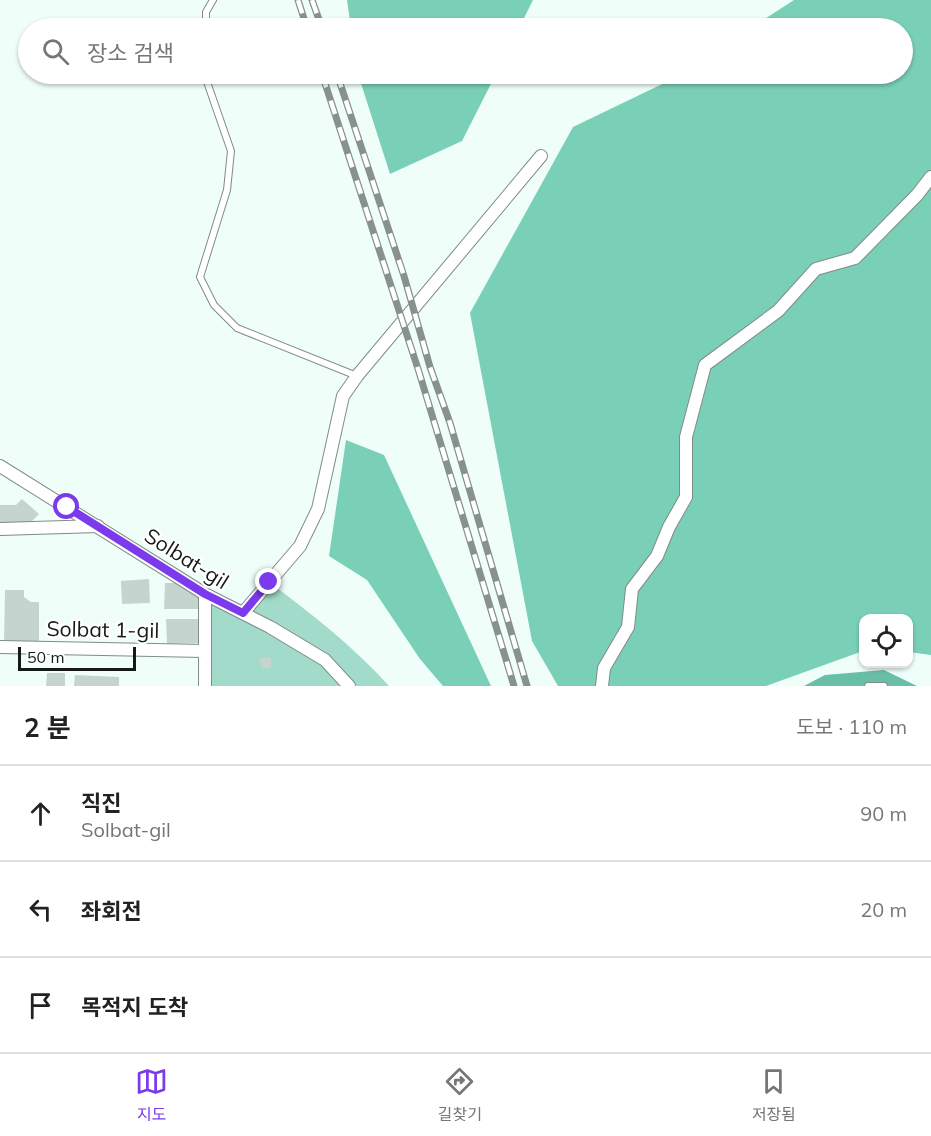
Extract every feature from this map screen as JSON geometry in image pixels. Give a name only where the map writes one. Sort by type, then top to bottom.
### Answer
[{"type":"street","points":[[243,613],[300,546],[318,509],[343,396],[357,376],[541,156]]},
{"type":"street","points":[[602,686],[604,668],[628,627],[632,589],[657,556],[669,527],[686,497],[686,437],[705,365],[778,311],[816,269],[855,258],[917,195],[931,177]]},
{"type":"street","name":"Solbat-gil","points":[[0,466],[100,526],[205,594],[325,660],[349,686]]},
{"type":"street","points":[[0,529],[100,526]]},
{"type":"street","points":[[205,594],[205,686]]},
{"type":"street","name":"Solbat 1-gil","points":[[0,647],[205,651]]},
{"type":"lane","points":[[206,18],[206,12],[213,0]]},
{"type":"lane","points":[[208,84],[231,151],[227,190],[200,277],[209,295],[214,304],[237,328],[357,376]]},
{"type":"lane","points":[[868,686],[884,686]]},
{"type":"shaded area","points":[[347,0],[533,0],[524,18],[350,18]]},
{"type":"shaded area","points":[[794,0],[931,0],[931,655],[913,653],[913,614],[859,614],[859,652],[766,686],[558,686],[532,641],[470,313],[573,127],[662,84],[913,84],[913,18],[766,18]]},
{"type":"shaded area","points":[[361,84],[491,84],[462,141],[390,174]]},
{"type":"shaded area","points":[[346,440],[384,455],[491,686],[443,686],[420,659],[367,580],[329,556]]},
{"type":"shaded area","points":[[269,582],[332,631],[389,686],[205,686],[205,594],[243,613]]},
{"type":"shaded area","points":[[884,670],[917,686],[804,686],[825,675]]},
{"type":"building","points":[[22,499],[39,514],[27,526],[0,526],[0,505],[16,505]]},
{"type":"building","points":[[149,579],[150,603],[122,604],[121,581]]},
{"type":"building","points":[[165,583],[178,583],[201,596],[201,609],[164,609]]},
{"type":"building","points":[[5,590],[24,590],[24,597],[31,602],[39,602],[39,644],[4,644]]},
{"type":"building","points":[[166,619],[202,619],[202,637],[198,643],[167,644]]},
{"type":"building","points":[[260,658],[271,658],[271,668],[261,668]]},
{"type":"building","points":[[47,673],[65,673],[65,686],[46,686]]},
{"type":"building","points":[[75,675],[119,677],[119,686],[74,686]]},
{"type":"railway","points":[[298,0],[304,18]]},
{"type":"railway","points":[[312,0],[318,18]]},
{"type":"railway","points":[[325,84],[419,372],[514,686]]},
{"type":"railway","points":[[340,84],[450,423],[527,686]]},
{"type":"route","points":[[67,507],[205,594],[243,613],[269,582]]}]
